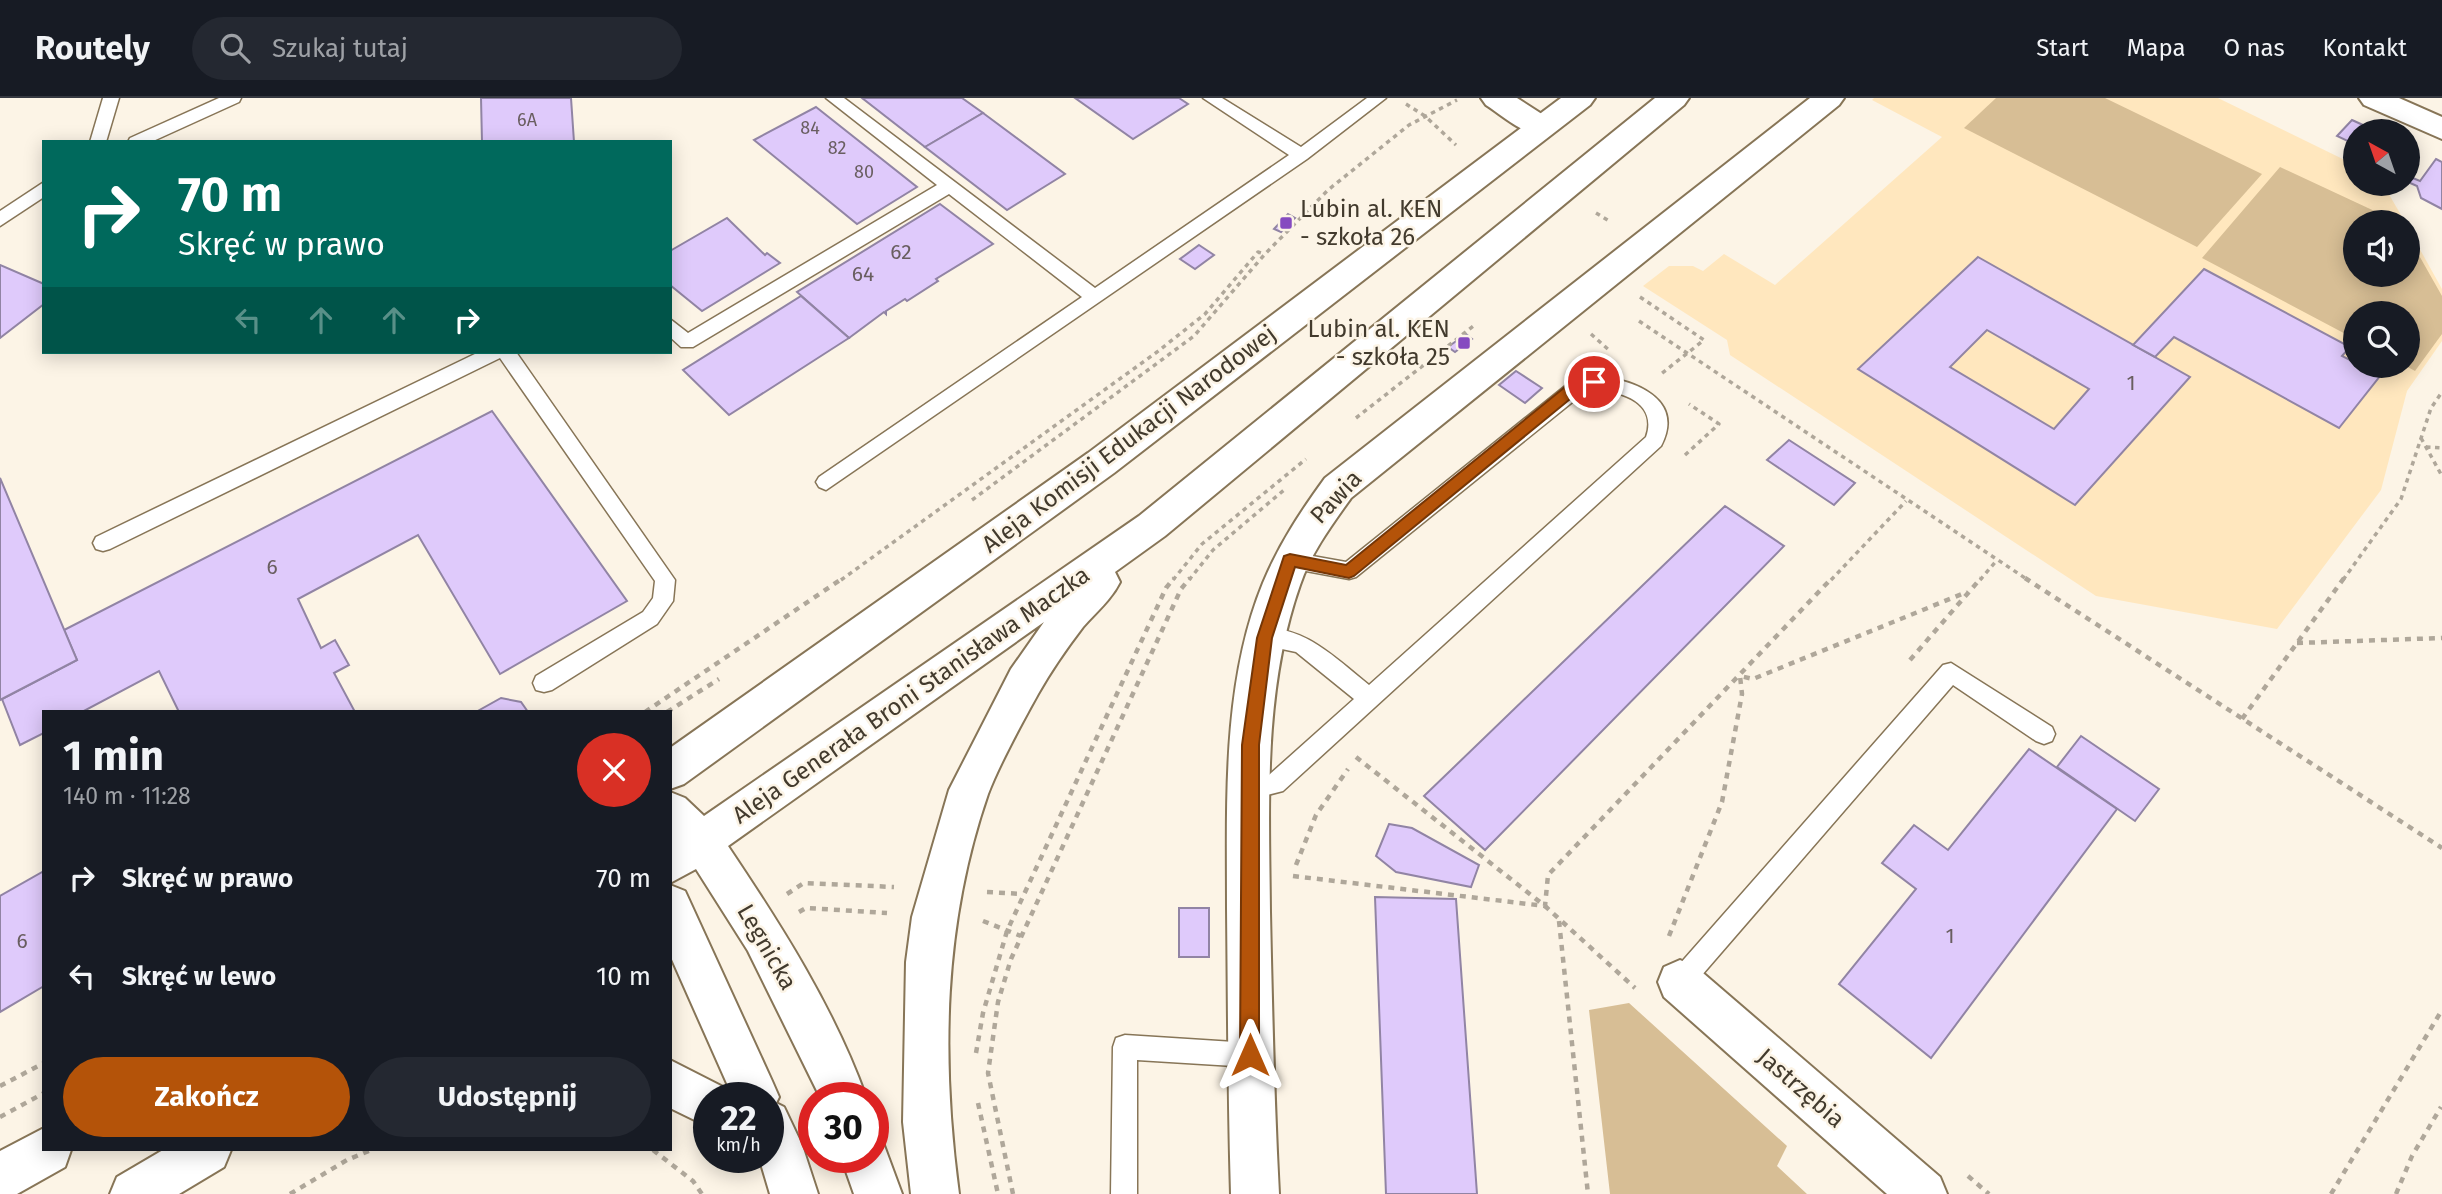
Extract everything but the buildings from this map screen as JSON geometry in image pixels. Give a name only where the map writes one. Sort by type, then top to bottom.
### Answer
[{"type":"main road","points":[[1496,98],[1541,127]]},
{"type":"main road","name":"Aleja Komisji Edukacji Narodowej","points":[[672,770],[1101,463],[1580,98]]},
{"type":"main road","points":[[935,1194],[926,1122],[928,962],[938,903],[969,790],[1025,681],[1069,617],[1152,526],[1674,98]]},
{"type":"main road","name":"Pawia","points":[[1255,1194],[1250,1055],[1248,790],[1265,638],[1290,560],[1307,528],[1338,488],[1829,98]]},
{"type":"main road","points":[[2374,98],[2442,130]]},
{"type":"main road","name":"Aleja Generała Broni Stanisława Maczka","points":[[686,852],[1152,526]]},
{"type":"main road","name":"Legnicka","points":[[672,816],[686,852],[757,927],[837,1082]]},
{"type":"main road","points":[[672,909],[749,1082]]},
{"type":"main road","name":"Jastrzębia","points":[[1662,973],[1923,1194]]},
{"type":"main road","points":[[672,1084],[693,1095]]},
{"type":"main road","points":[[0,1177],[46,1151]]},
{"type":"main road","points":[[144,1188],[205,1151]]},
{"type":"main road","points":[[144,1188],[230,1151]]},
{"type":"main road","points":[[784,1168],[794,1194]]},
{"type":"main road","points":[[870,1173],[878,1194]]},
{"type":"lane","points":[[99,140],[111,98]]},
{"type":"lane","points":[[140,140],[233,98]]},
{"type":"lane","points":[[834,98],[1094,296]]},
{"type":"lane","points":[[1212,98],[1301,155]]},
{"type":"lane","points":[[826,482],[1301,155],[1378,98]]},
{"type":"lane","points":[[672,328],[687,342],[949,186]]},
{"type":"lane","points":[[0,220],[42,189]]},
{"type":"lane","points":[[103,543],[491,354]]},
{"type":"lane","points":[[507,354],[665,580],[663,601],[650,618],[544,683]]},
{"type":"lane","points":[[1248,790],[1275,784],[1654,441],[1659,432],[1658,416],[1653,407],[1618,384],[1581,384],[1349,571],[1290,560]]},
{"type":"lane","points":[[1265,638],[1301,644],[1369,698]]},
{"type":"lane","points":[[1662,973],[1951,672],[2044,734]]},
{"type":"lane","points":[[1124,1194],[1125,1047],[1250,1055]]},
{"type":"path","points":[[972,500],[1194,335],[1265,254],[1328,190],[1425,116],[1450,104]]},
{"type":"path","points":[[1412,108],[1425,116],[1461,150]]},
{"type":"path","points":[[648,710],[825,591],[1157,352],[1205,314],[1258,252],[1265,254]]},
{"type":"path","points":[[1608,274],[1704,340],[1653,381]]},
{"type":"path","points":[[1639,321],[1906,500],[2442,848]]},
{"type":"path","points":[[1354,419],[1418,367],[1425,373],[1416,381]]},
{"type":"path","points":[[2242,719],[2401,499],[2431,408],[2442,391]]},
{"type":"path","points":[[1678,462],[1719,424],[1686,402]]},
{"type":"path","points":[[2421,438],[2442,476]]},
{"type":"path","points":[[2426,447],[2442,448]]},
{"type":"path","points":[[975,1061],[983,1013],[1007,931],[1166,588],[1202,544],[1311,454]]},
{"type":"path","points":[[1013,1194],[988,1073],[998,1002],[1021,936],[1181,589],[1213,550],[1287,488]]},
{"type":"path","points":[[1545,906],[1548,875],[1906,500]]},
{"type":"path","points":[[1740,676],[1753,679],[1968,592]]},
{"type":"path","points":[[2296,643],[2442,638]]},
{"type":"path","points":[[670,710],[726,675]]},
{"type":"path","points":[[1356,758],[1545,906],[1559,922],[1662,973],[1722,802],[1742,694],[1740,676]]},
{"type":"path","points":[[1290,887],[1316,816],[1364,750]]},
{"type":"path","points":[[1292,876],[1545,906]]},
{"type":"path","points":[[757,927],[804,883],[938,903],[1021,936]]},
{"type":"path","points":[[757,927],[806,908],[938,903],[1023,894]]},
{"type":"path","points":[[1559,922],[1588,1194]]},
{"type":"path","points":[[2331,1194],[2442,1010]]},
{"type":"path","points":[[0,1086],[42,1064]]},
{"type":"path","points":[[0,1117],[42,1094]]},
{"type":"path","points":[[977,1096],[998,1194]]},
{"type":"path","points":[[2396,1194],[2412,1156],[2441,1107]]},
{"type":"path","points":[[290,1194],[347,1160],[369,1151]]},
{"type":"path","points":[[654,1151],[693,1181],[702,1194]]},
{"type":"path","points":[[1958,1167],[1989,1194]]},
{"type":"shaded area","points":[[1996,98],[2105,98],[2262,174],[2197,247],[1964,128]]},
{"type":"shaded area","points":[[2218,98],[2343,159],[2343,196],[2390,196],[2398,210],[2343,210],[2343,287],[2420,287],[2420,250],[2442,289],[2442,341],[2420,372],[2420,301],[2343,301],[2343,378],[2416,378],[2407,391],[2381,490],[2277,629],[2096,596],[1730,355],[1727,340],[1643,286],[1669,266],[1693,266],[1703,271],[1724,254],[1775,285],[1942,137],[1872,100]]},
{"type":"shaded area","points":[[2280,167],[2372,210],[2343,210],[2343,287],[2420,287],[2420,257],[2442,296],[2442,334],[2420,364],[2420,301],[2343,301],[2343,333],[2202,258]]},
{"type":"shaded area","points":[[1629,1003],[1787,1146],[1777,1166],[1807,1194],[1610,1194],[1589,1010]]},
{"type":"place","name":"Lubin al. KEN - szkoła 26","points":[[1286,223]]},
{"type":"place","name":"Lubin al. KEN - szkoła 25","points":[[1464,343]]},
{"type":"route","points":[[1250,1055],[1248,790],[1251,745],[1265,638],[1290,560],[1349,571],[1570,391],[1581,384],[1594,382]]}]
